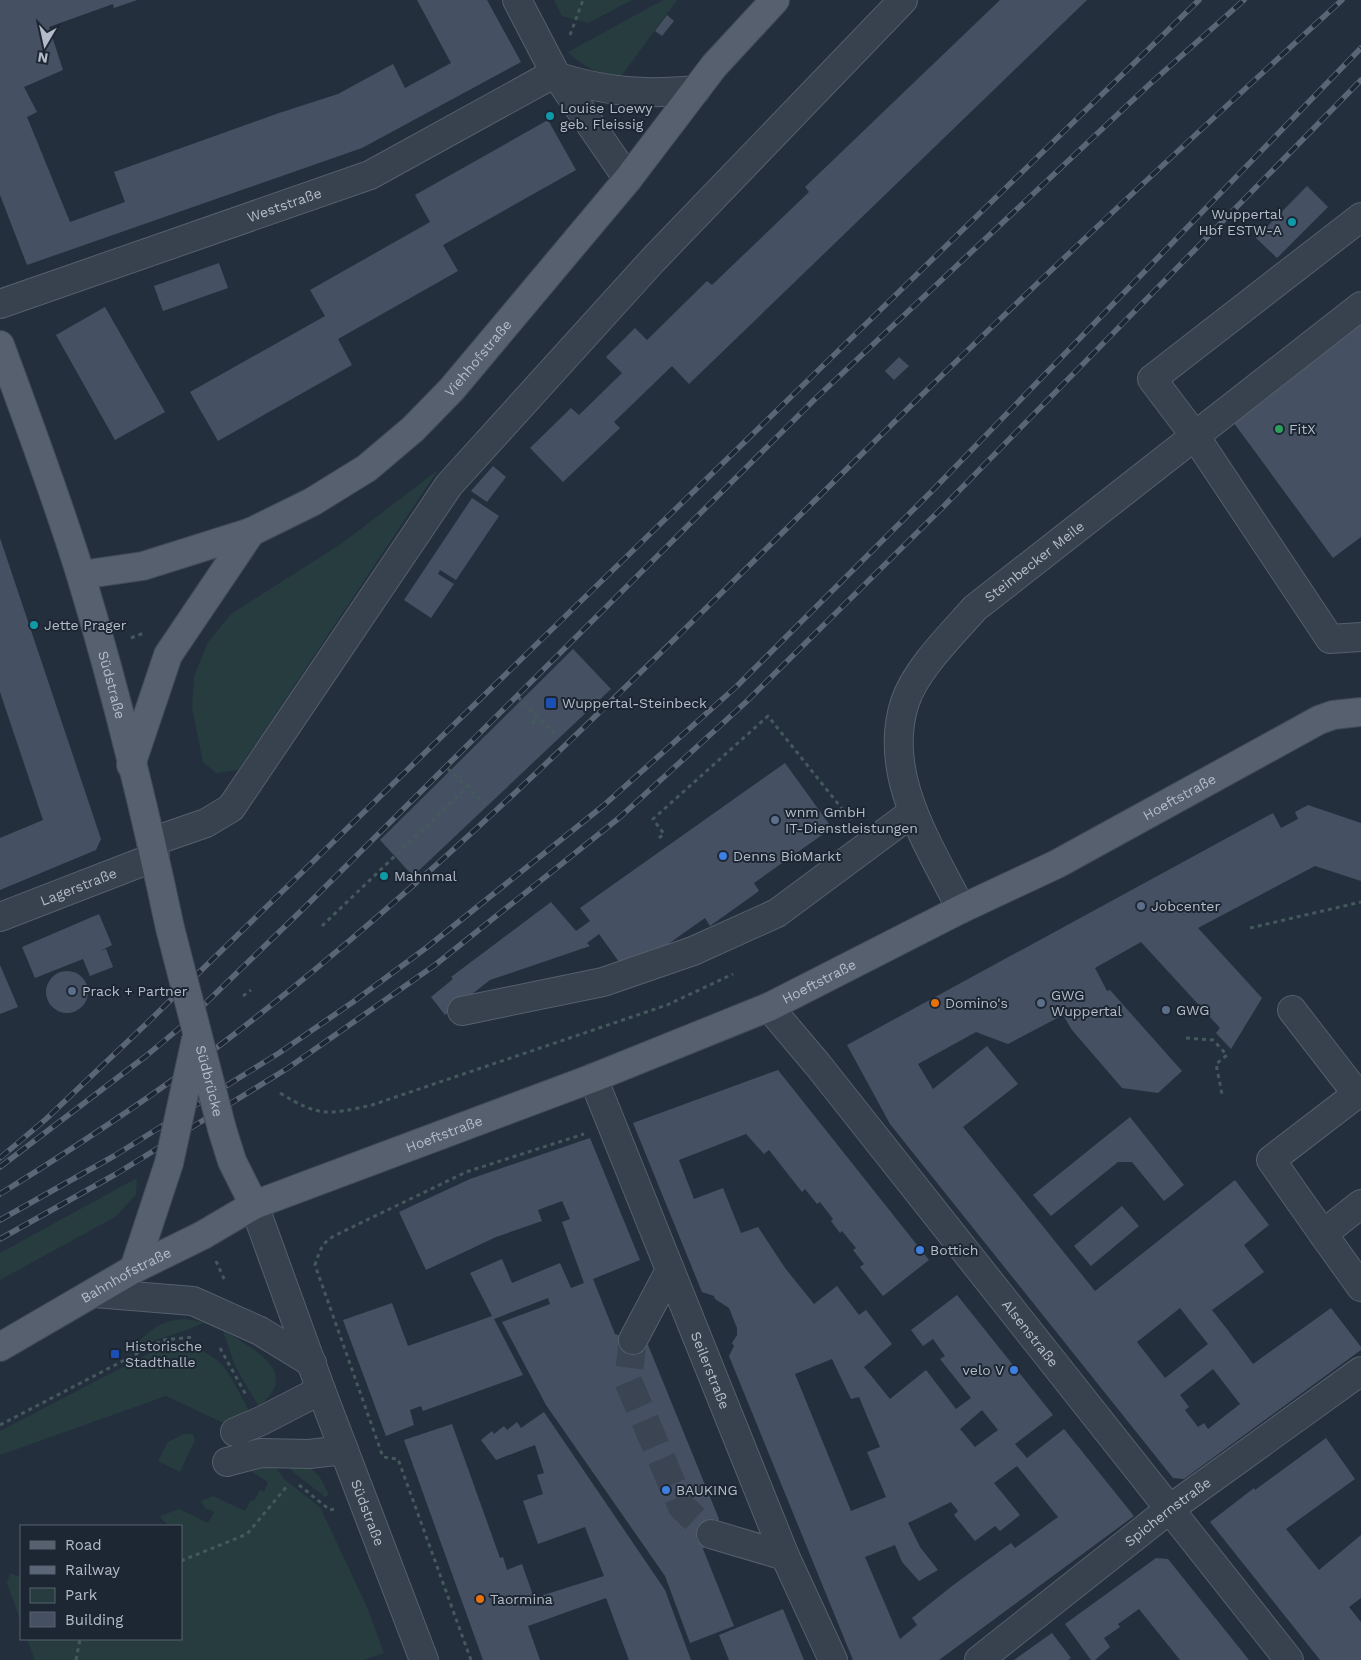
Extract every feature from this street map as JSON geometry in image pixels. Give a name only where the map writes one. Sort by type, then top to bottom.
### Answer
[{"type":"main road","name":"Viehhofstraße","points":[[81,574],[143,566],[251,532],[312,502],[359,473],[413,429],[452,388],[628,179],[714,66],[775,0]]},
{"type":"main road","name":"Südstraße","points":[[0,345],[81,574],[103,650],[197,1032]]},
{"type":"main road","points":[[131,764],[168,655],[251,532]]},
{"type":"main road","name":"Hoeftstraße","points":[[254,1205],[592,1078],[769,1007],[961,909],[1056,864],[1319,720],[1333,715],[1361,712]]},
{"type":"main road","points":[[134,1270],[168,1163],[197,1032]]},
{"type":"main road","name":"Südbrücke","points":[[197,1032],[222,1129]]},
{"type":"main road","name":"Südstraße","points":[[222,1129],[232,1161],[254,1205]]},
{"type":"main road","name":"Bahnhofstraße","points":[[0,1347],[134,1270],[203,1235],[254,1205]]},
{"type":"street","points":[[516,0],[556,75],[628,179]]},
{"type":"street","name":"Lagerstraße","points":[[0,917],[153,849],[206,823],[231,808],[449,485],[653,260],[903,0]]},
{"type":"street","points":[[556,75],[602,89],[659,93],[696,90]]},
{"type":"street","name":"Weststraße","points":[[0,304],[370,175],[556,75]]},
{"type":"street","points":[[1361,216],[1152,379],[1195,436],[1330,639],[1361,637]]},
{"type":"street","name":"Steinbecker Meile","points":[[961,909],[913,812],[901,773],[898,735],[905,701],[929,659],[975,608],[1361,306]]},
{"type":"street","points":[[462,1011],[603,982],[693,951],[777,913],[913,812]]},
{"type":"street","name":"Alsenstraße","points":[[769,1007],[818,1065],[1171,1508],[1289,1660]]},
{"type":"street","points":[[1292,1010],[1356,1094],[1271,1160],[1361,1286]]},
{"type":"street","name":"Seilerstraße","points":[[592,1078],[785,1556],[833,1660]]},
{"type":"street","points":[[1323,1234],[1361,1204]]},
{"type":"street","name":"Südstraße","points":[[254,1205],[321,1390],[424,1660]]},
{"type":"street","points":[[633,1340],[670,1270]]},
{"type":"street","points":[[95,1293],[193,1301],[260,1331],[312,1363]]},
{"type":"street","name":"Spichernstraße","points":[[979,1660],[1171,1508],[1361,1371]]},
{"type":"street","points":[[235,1432],[261,1421],[321,1390]]},
{"type":"street","points":[[227,1462],[261,1453],[308,1454],[344,1450]]},
{"type":"street","points":[[711,1534],[785,1556]]},
{"type":"path","points":[[518,697],[557,737]]},
{"type":"path","points":[[659,838],[664,834],[653,819],[768,716],[869,846]]},
{"type":"path","points":[[532,724],[538,718]]},
{"type":"path","points":[[448,769],[486,805]]},
{"type":"path","points":[[322,926],[472,782]]},
{"type":"path","points":[[1250,928],[1361,902]]},
{"type":"path","points":[[280,1092],[301,1106],[317,1112],[337,1112],[372,1105],[666,1004],[733,974]]},
{"type":"path","points":[[242,996],[251,990]]},
{"type":"path","points":[[1186,1038],[1214,1040],[1227,1054],[1216,1064],[1222,1094]]},
{"type":"path","points":[[471,1660],[398,1459],[383,1457],[315,1265],[321,1247],[326,1240],[466,1172],[612,1125]]},
{"type":"path","points":[[0,1425],[163,1340],[176,1337],[201,1338]]},
{"type":"path","points":[[182,1561],[247,1534],[292,1479],[330,1510],[362,1498]]},
{"type":"path","points":[[76,1660],[80,1640]]},
{"type":"green space","points":[[554,0],[632,0],[588,23],[562,16]]},
{"type":"green space","points":[[663,0],[677,0],[622,75],[607,74],[593,70],[568,52]]},
{"type":"green space","points":[[438,470],[238,770],[216,773],[203,762],[192,708],[194,676],[208,642],[231,614],[341,544]]},
{"type":"green space","points":[[137,1178],[136,1195],[115,1217],[0,1280],[0,1253]]},
{"type":"green space","points":[[184,1319],[205,1322],[138,1347],[137,1343],[158,1326],[169,1321]]},
{"type":"green space","points":[[223,1331],[265,1358],[275,1373],[274,1389],[259,1407],[235,1366]]},
{"type":"green space","points":[[172,1345],[189,1347],[214,1358],[230,1375],[251,1414],[235,1422],[221,1422],[166,1396],[0,1455],[0,1431],[152,1352]]},
{"type":"green space","points":[[183,1434],[193,1434],[195,1440],[180,1472],[158,1461],[168,1442]]},
{"type":"green space","points":[[273,1463],[284,1479],[320,1507],[367,1607],[384,1653],[363,1660],[35,1660],[27,1640],[182,1640],[182,1525],[168,1524],[160,1516],[179,1509],[208,1523],[214,1512],[205,1508],[201,1501],[213,1496],[245,1511],[251,1500],[254,1501],[260,1490],[264,1492],[268,1482],[249,1470]]},
{"type":"green space","points":[[288,1464],[310,1469],[318,1475],[329,1495],[325,1497],[291,1470]]},
{"type":"green space","points":[[10,1573],[20,1577],[20,1619],[7,1583]]},
{"type":"building","points":[[0,0],[137,0],[114,8],[113,4],[49,27],[63,70],[24,87],[37,112],[27,117],[70,222],[125,202],[114,172],[338,94],[393,64],[405,88],[451,63],[417,0],[487,0],[521,62],[362,148],[27,265],[0,195]]},
{"type":"building","points":[[1000,0],[1087,0],[689,384],[672,366],[614,422],[620,428],[563,482],[530,448],[571,408],[579,415],[622,373],[606,357],[635,328],[647,340],[707,281],[712,285],[809,192],[805,187]]},
{"type":"building","points":[[667,15],[674,21],[662,36],[655,31]]},
{"type":"building","points":[[548,120],[576,170],[443,245],[458,271],[338,339],[352,365],[218,441],[190,392],[325,316],[310,290],[430,222],[415,195]]},
{"type":"building","name":"Wuppertal Hbf ESTW-A","points":[[1307,186],[1328,207],[1277,258],[1256,238]]},
{"type":"building","points":[[219,263],[228,288],[163,311],[154,286]]},
{"type":"building","points":[[105,307],[165,412],[115,440],[56,335]]},
{"type":"building","points":[[1361,323],[1361,537],[1333,558],[1231,419]]},
{"type":"building","points":[[899,357],[909,366],[894,380],[885,371]]},
{"type":"building","points":[[493,466],[506,477],[487,502],[471,491]]},
{"type":"building","points":[[472,498],[499,516],[456,580],[440,570],[438,574],[454,584],[431,618],[404,600]]},
{"type":"building","points":[[0,538],[101,839],[96,850],[0,890],[0,838],[43,820],[0,692]]},
{"type":"building","points":[[573,649],[611,689],[413,876],[380,840]]},
{"type":"building","name":"Denns BioMarkt","points":[[785,763],[832,828],[754,883],[759,891],[710,926],[705,918],[627,973],[599,934],[587,943],[590,946],[490,980],[445,1015],[431,997],[453,979],[451,977],[551,902],[576,931],[590,921],[580,908]]},
{"type":"building","points":[[1308,805],[1361,823],[1361,881],[1315,866],[1198,928],[1262,998],[1231,1049],[1216,1033],[1220,1028],[1141,942],[1095,968],[1107,991],[1110,990],[1182,1071],[1158,1093],[1122,1088],[1072,1030],[1063,1015],[1008,1044],[976,1032],[918,1064],[933,1089],[987,1046],[1018,1084],[963,1127],[1095,1291],[1235,1180],[1269,1225],[1244,1245],[1264,1272],[1212,1310],[1253,1364],[1331,1308],[1361,1347],[1361,1350],[1184,1479],[1173,1478],[890,1124],[847,1045],[1273,813],[1281,828],[1298,819],[1295,812]],"holes":[[[1180,1308],[1208,1344],[1165,1378],[1137,1342]],[[1213,1369],[1240,1404],[1208,1429],[1204,1423],[1198,1427],[1185,1410],[1189,1407],[1180,1395]]]},
{"type":"building","points":[[99,914],[112,945],[100,951],[106,949],[113,967],[90,976],[83,959],[35,978],[22,947]]},
{"type":"building","points":[[0,965],[18,1007],[0,1014]]},
{"type":"building","points":[[71,971],[79,974],[85,980],[88,992],[85,1004],[79,1010],[63,1013],[55,1010],[49,1004],[46,988],[49,980],[55,974]]},
{"type":"building","points":[[778,1070],[929,1260],[883,1296],[860,1267],[864,1264],[853,1250],[856,1248],[842,1231],[840,1233],[831,1221],[833,1219],[820,1202],[817,1204],[805,1189],[802,1192],[769,1150],[764,1154],[746,1134],[679,1160],[694,1199],[723,1188],[741,1233],[758,1227],[785,1268],[814,1304],[837,1286],[859,1315],[866,1310],[892,1344],[864,1367],[890,1399],[926,1370],[956,1409],[971,1398],[940,1359],[945,1356],[933,1339],[923,1346],[911,1330],[957,1295],[1053,1415],[1015,1444],[1027,1458],[1064,1429],[1134,1516],[939,1660],[853,1660],[729,1356],[734,1346],[732,1343],[737,1335],[737,1328],[729,1308],[715,1299],[714,1296],[702,1292],[633,1123]],"holes":[[[832,1359],[851,1399],[859,1397],[880,1447],[867,1452],[886,1497],[851,1511],[795,1374]],[[982,1410],[998,1430],[975,1447],[960,1429]],[[1017,1466],[1058,1517],[1015,1548],[1011,1543],[952,1586],[912,1618],[917,1625],[900,1639],[865,1557],[895,1545],[902,1562],[919,1581],[938,1570],[920,1547],[908,1523],[951,1502],[958,1511],[954,1515],[975,1541],[995,1526],[1000,1531],[1020,1515],[994,1483]]]},
{"type":"building","points":[[1130,1117],[1184,1185],[1164,1201],[1132,1162],[1118,1162],[1051,1216],[1033,1195]]},
{"type":"building","points":[[590,1138],[640,1260],[593,1279],[615,1334],[648,1345],[719,1519],[703,1549],[734,1626],[690,1643],[665,1576],[546,1405],[502,1322],[550,1304],[548,1298],[494,1319],[523,1375],[423,1411],[421,1406],[410,1410],[414,1425],[386,1436],[343,1320],[392,1303],[408,1346],[492,1316],[470,1273],[502,1259],[512,1283],[560,1263],[571,1288],[584,1283],[562,1222],[570,1219],[562,1201],[538,1210],[542,1221],[496,1237],[426,1270],[399,1212],[470,1179]]},
{"type":"building","points":[[1122,1206],[1139,1226],[1091,1266],[1074,1246]]},
{"type":"building","points":[[544,1412],[665,1590],[691,1660],[629,1660],[606,1598],[528,1626],[540,1660],[483,1660],[404,1440],[452,1424],[500,1558],[503,1557],[507,1570],[522,1564],[534,1598],[604,1576],[585,1527],[538,1544],[523,1501],[543,1494],[537,1475],[544,1473],[535,1445],[496,1460],[481,1440],[492,1431],[494,1434],[504,1426],[507,1430],[517,1422],[521,1428]]},
{"type":"building","points":[[1326,1438],[1355,1479],[1286,1529],[1319,1570],[1361,1535],[1361,1598],[1349,1607],[1361,1622],[1361,1660],[1320,1660],[1210,1522],[1254,1488],[1255,1490]]},
{"type":"building","points":[[1156,1558],[1168,1559],[1249,1660],[1180,1660],[1139,1609],[1118,1624],[1120,1627],[1104,1638],[1110,1647],[1095,1660],[1091,1660],[1065,1624]]},
{"type":"building","points":[[783,1609],[804,1660],[729,1660],[719,1635]]},
{"type":"building","points":[[1052,1633],[1071,1658],[1068,1660],[1014,1660]]},
{"type":"tunnel","points":[[633,1340],[628,1381],[682,1507],[711,1534]]},
{"type":"railway","points":[[0,1158],[46,1119],[144,1026],[1199,0]]},
{"type":"railway","points":[[0,1167],[146,1056],[182,1026],[304,908],[814,400],[1151,83],[1244,0]]},
{"type":"railway","points":[[0,1194],[59,1157],[176,1078],[317,968],[399,898],[480,825],[637,676],[1044,277],[1342,0]]},
{"type":"railway","points":[[0,1220],[114,1156],[279,1053],[353,1002],[426,948],[603,806],[737,686],[931,492],[1361,48]]},
{"type":"railway","points":[[0,1239],[116,1174],[288,1068],[435,965],[619,818],[746,702],[943,507],[1361,80]]},
{"type":"place","name":"Louise Loewy geb. Fleissig","points":[[550,116]]},
{"type":"place","name":"Wuppertal Hbf ESTW-A","points":[[1292,222]]},
{"type":"place","name":"FitX","points":[[1279,429]]},
{"type":"place","name":"Jette Prager","points":[[34,625]]},
{"type":"place","name":"Wuppertal-Steinbeck","points":[[551,703]]},
{"type":"place","name":"wnm GmbH IT-Dienstleistungen","points":[[775,820]]},
{"type":"place","name":"Denns BioMarkt","points":[[723,856]]},
{"type":"place","name":"Mahnmal","points":[[384,876]]},
{"type":"place","name":"Jobcenter","points":[[1141,906]]},
{"type":"place","name":"Prack + Partner","points":[[72,991]]},
{"type":"place","name":"Domino's","points":[[935,1003]]},
{"type":"place","name":"GWG Wuppertal","points":[[1041,1003]]},
{"type":"place","name":"GWG","points":[[1166,1010]]},
{"type":"place","name":"Bottich","points":[[920,1250]]},
{"type":"place","name":"Historische Stadthalle","points":[[115,1354]]},
{"type":"place","name":"velo V","points":[[1014,1370]]},
{"type":"place","name":"BAUKING","points":[[666,1490]]},
{"type":"place","name":"Taormina","points":[[480,1599]]}]
